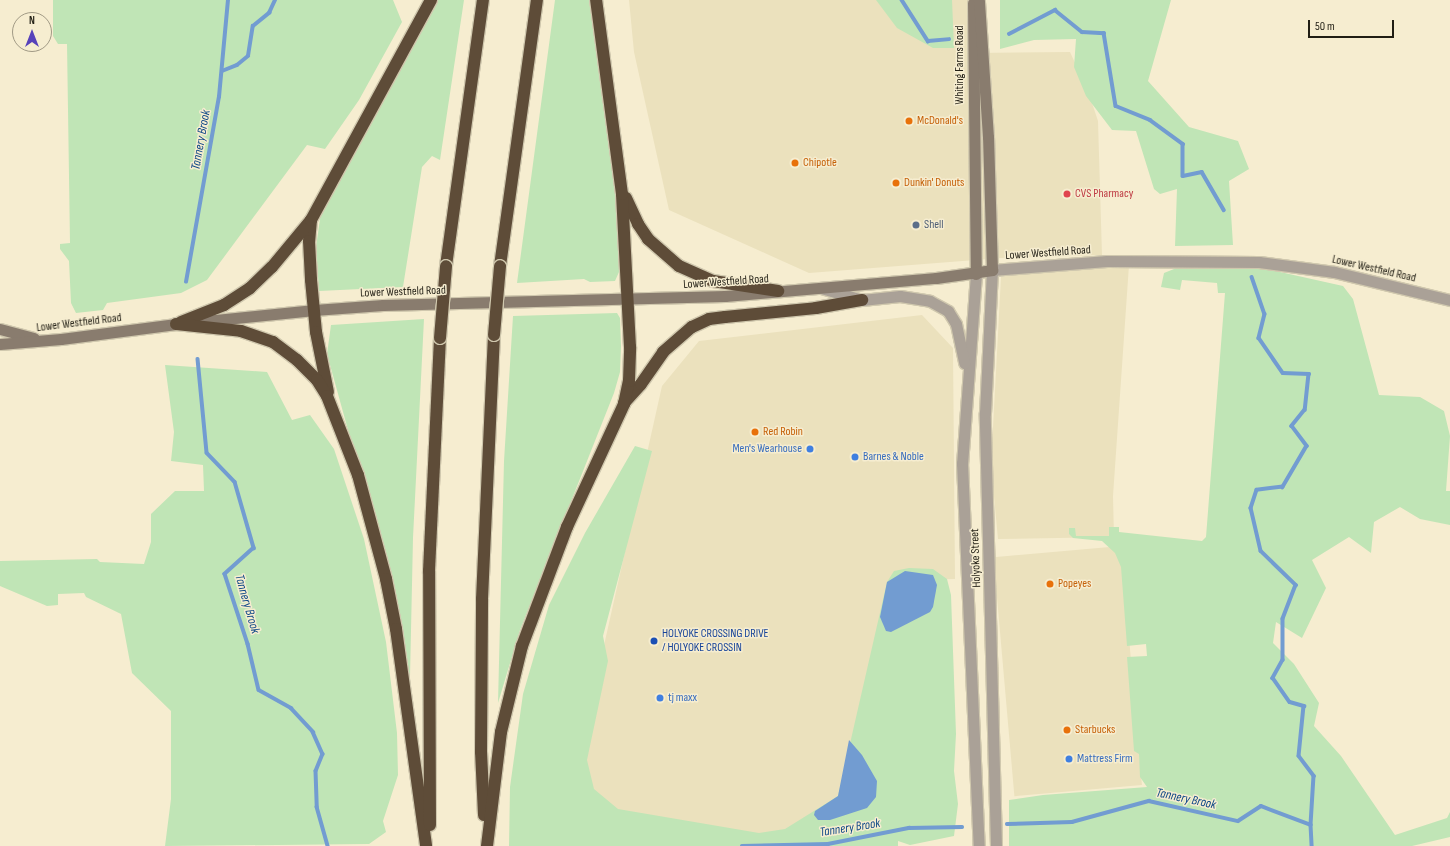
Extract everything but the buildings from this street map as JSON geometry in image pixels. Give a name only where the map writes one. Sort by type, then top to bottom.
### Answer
[{"type":"highway","points":[[176,324],[224,305],[246,291],[261,279],[311,220],[431,0]]},
{"type":"highway","points":[[430,846],[429,572],[440,338],[446,266],[483,0]]},
{"type":"highway","points":[[486,846],[481,752],[482,599],[494,335],[500,266],[537,0]]},
{"type":"highway","points":[[596,0],[621,185],[631,362],[624,404]]},
{"type":"highway","points":[[621,185],[643,232],[654,246],[679,266],[713,281],[778,291]]},
{"type":"highway","points":[[311,220],[309,257],[318,343],[332,405],[358,475],[388,585],[426,846]]},
{"type":"highway","points":[[486,846],[501,732],[522,646],[566,527],[624,404],[641,384],[663,352],[692,326],[709,319],[816,308],[862,300]]},
{"type":"highway","points":[[176,324],[241,331],[273,342],[289,353],[311,373],[322,387],[332,405]]},
{"type":"main road","name":"Whiting Farms Road","points":[[973,0],[976,274]]},
{"type":"main road","name":"Whiting Farms Road","points":[[979,0],[989,141],[992,270]]},
{"type":"main road","name":"Lower Westfield Road","points":[[0,344],[44,341],[176,324],[314,310],[398,305],[628,299],[778,291],[976,274],[992,270]]},
{"type":"main road","points":[[0,329],[44,341]]},
{"type":"street","name":"Lower Westfield Road","points":[[992,270],[1107,261],[1259,262],[1334,272],[1450,300]]},
{"type":"street","name":"Holyoke Street","points":[[992,270],[985,413],[996,846]]},
{"type":"street","name":"Holyoke Street","points":[[976,274],[966,387],[962,463],[964,539],[979,846]]},
{"type":"street","points":[[820,287],[862,300],[900,296],[921,297],[948,311],[960,333],[966,387]]},
{"type":"shaded area","points":[[629,0],[969,0],[971,53],[1070,52],[1088,91],[1098,121],[1102,255],[1001,258],[809,273],[669,210],[634,52]]},
{"type":"shaded area","points":[[1129,265],[1113,496],[1114,537],[998,539],[991,465],[1001,277],[1054,268]]},
{"type":"shaded area","points":[[922,315],[953,348],[955,579],[900,580],[849,804],[768,841],[569,802],[662,386],[699,341]]},
{"type":"shaded area","points":[[1121,546],[1142,785],[1014,796],[993,557]]},
{"type":"green space","points":[[53,0],[393,0],[402,22],[359,100],[325,149],[307,145],[207,280],[181,293],[107,303],[103,310],[76,313],[71,303],[69,261],[60,249],[60,244],[70,243],[67,44],[58,44],[53,36]]},
{"type":"green space","points":[[437,0],[464,0],[440,160],[432,156],[422,167],[403,287],[319,291],[316,247],[321,212]]},
{"type":"green space","points":[[555,0],[589,0],[618,208],[621,251],[619,272],[615,281],[590,282],[584,279],[517,283]]},
{"type":"green space","points":[[876,0],[952,0],[954,48],[933,48],[897,28]]},
{"type":"green space","points":[[1000,0],[1171,0],[1148,81],[1189,127],[1238,141],[1249,169],[1229,181],[1233,245],[1175,246],[1177,189],[1160,194],[1154,189],[1136,131],[1112,130],[1086,96],[1074,67],[1076,39],[1034,40],[1000,49]]},
{"type":"green space","points":[[1179,267],[1262,268],[1343,286],[1353,299],[1379,395],[1420,397],[1444,411],[1450,436],[1446,491],[1450,491],[1450,525],[1420,519],[1400,507],[1374,522],[1371,553],[1349,537],[1312,560],[1326,588],[1302,638],[1276,622],[1273,643],[1294,664],[1319,703],[1314,726],[1341,756],[1395,835],[1447,818],[1450,812],[1450,837],[1412,846],[1009,846],[1009,800],[1043,795],[1147,787],[1140,777],[1139,754],[1134,751],[1127,657],[1147,656],[1146,644],[1127,646],[1121,567],[1115,553],[1102,541],[1073,538],[1069,534],[1069,528],[1075,528],[1076,536],[1109,536],[1109,527],[1119,527],[1119,532],[1202,541],[1206,537],[1225,293],[1218,293],[1217,283],[1182,280],[1180,290],[1161,287],[1164,273]]},
{"type":"green space","points":[[617,313],[620,318],[621,346],[620,372],[614,393],[520,630],[498,703],[504,461],[513,316]]},
{"type":"green space","points":[[424,319],[413,538],[410,677],[398,611],[327,354],[331,325]]},
{"type":"green space","points":[[165,365],[267,372],[292,420],[310,415],[334,449],[364,539],[386,642],[397,733],[398,775],[383,821],[386,832],[369,844],[165,846],[171,799],[171,711],[132,673],[121,614],[86,597],[84,593],[58,594],[58,605],[47,606],[0,586],[0,561],[97,559],[100,562],[144,564],[151,542],[151,514],[175,491],[204,491],[203,465],[171,461],[174,432]]},
{"type":"green space","points":[[635,446],[652,451],[603,636],[608,661],[587,760],[594,789],[618,809],[759,833],[785,829],[838,796],[887,582],[894,571],[909,568],[933,569],[947,579],[951,595],[956,734],[954,771],[958,804],[954,836],[910,845],[898,841],[898,846],[509,846],[510,787],[523,694],[549,605],[585,533]]},
{"type":"water","points":[[905,571],[933,575],[937,585],[933,607],[930,612],[891,632],[886,631],[880,617],[887,582]]},
{"type":"water","points":[[849,740],[862,755],[877,781],[876,797],[867,808],[830,820],[818,820],[814,815],[815,811],[838,796]]},
{"type":"waterway","name":"Tannery Brook","points":[[186,282],[219,97],[228,0]]},
{"type":"waterway","points":[[222,71],[237,65],[248,56],[253,26],[269,13],[275,0]]},
{"type":"waterway","points":[[902,0],[928,41],[949,39]]},
{"type":"waterway","points":[[1009,34],[1055,10],[1082,32],[1104,33],[1116,106],[1150,120],[1183,144],[1183,176],[1202,172],[1224,210]]},
{"type":"waterway","points":[[1252,277],[1265,314],[1259,338],[1283,373],[1309,374],[1305,410],[1292,426],[1307,446],[1283,487],[1257,490],[1251,508],[1261,551],[1296,585],[1283,619],[1283,660],[1273,678],[1290,702],[1304,706],[1299,756],[1314,776],[1311,825]]},
{"type":"waterway","name":"Tannery Brook","points":[[198,359],[207,453],[235,482],[254,548],[225,574],[248,644],[259,690],[291,708],[313,732],[323,754],[316,771],[317,807],[328,846]]},
{"type":"waterway","name":"Tannery Brook","points":[[1007,824],[1072,822],[1149,801],[1238,821],[1261,806],[1311,825],[1312,846]]},
{"type":"waterway","name":"Tannery Brook","points":[[742,846],[828,844],[909,828],[962,827]]},
{"type":"place","name":"McDonald's","points":[[909,121]]},
{"type":"place","name":"Chipotle","points":[[795,163]]},
{"type":"place","name":"Dunkin' Donuts","points":[[896,183]]},
{"type":"place","name":"CVS Pharmacy","points":[[1067,194]]},
{"type":"place","name":"Shell","points":[[916,225]]},
{"type":"place","name":"Red Robin","points":[[755,432]]},
{"type":"place","name":"Men's Wearhouse","points":[[810,449]]},
{"type":"place","name":"Barnes & Noble","points":[[855,457]]},
{"type":"place","name":"Popeyes","points":[[1050,584]]},
{"type":"place","name":"HOLYOKE CROSSING DRIVE / HOLYOKE CROSSIN","points":[[654,641]]},
{"type":"place","name":"tj maxx","points":[[660,698]]},
{"type":"place","name":"Starbucks","points":[[1067,730]]},
{"type":"place","name":"Mattress Firm","points":[[1069,759]]}]
